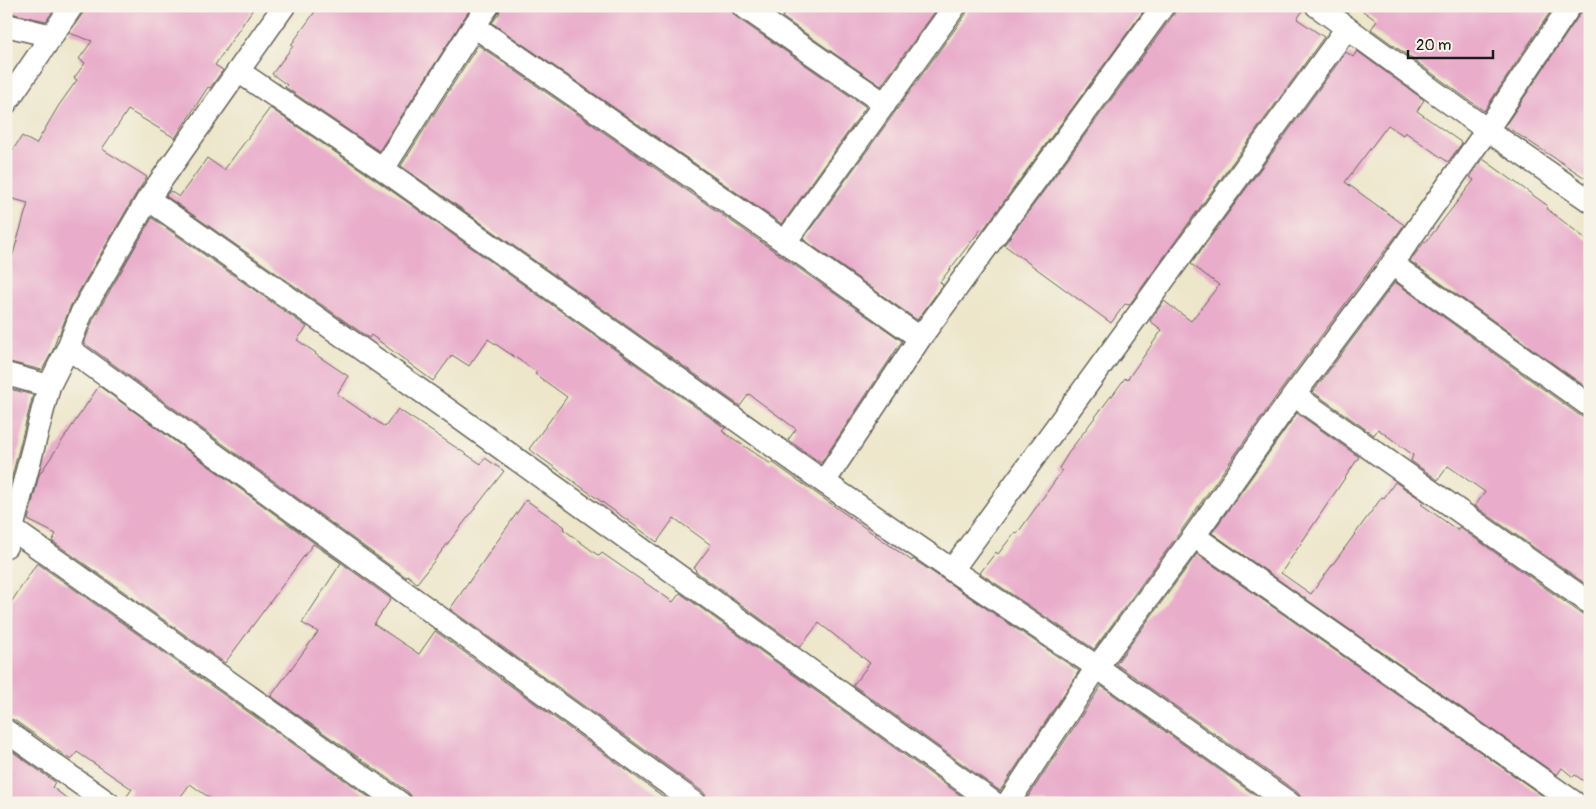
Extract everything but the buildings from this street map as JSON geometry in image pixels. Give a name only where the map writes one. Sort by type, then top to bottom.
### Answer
[{"type":"street","points":[[6,103],[72,6]]},
{"type":"street","points":[[284,6],[148,199],[82,312],[68,348],[49,386],[9,537],[400,803]]},
{"type":"street","points":[[383,169],[488,6]]},
{"type":"street","points":[[743,6],[885,104]]},
{"type":"street","points":[[785,242],[955,6]]},
{"type":"street","points":[[824,482],[920,338],[1163,6]]},
{"type":"street","points":[[1317,6],[1487,130],[1590,202]]},
{"type":"street","points":[[1008,803],[1098,667],[1294,395],[1392,264],[1487,130],[1570,6]]},
{"type":"street","points":[[6,25],[52,36]]},
{"type":"street","points":[[474,26],[920,338]]},
{"type":"street","points":[[952,570],[1347,28]]},
{"type":"street","points":[[238,71],[383,169],[824,482],[1098,667],[1289,803]]},
{"type":"street","points":[[148,199],[458,417],[994,803]]},
{"type":"street","points":[[1392,264],[1590,406]]},
{"type":"street","points":[[68,348],[695,803]]},
{"type":"street","points":[[6,374],[49,386]]},
{"type":"street","points":[[1294,395],[1590,603]]},
{"type":"street","points":[[1194,536],[1576,803]]},
{"type":"street","points":[[6,731],[108,803]]}]
